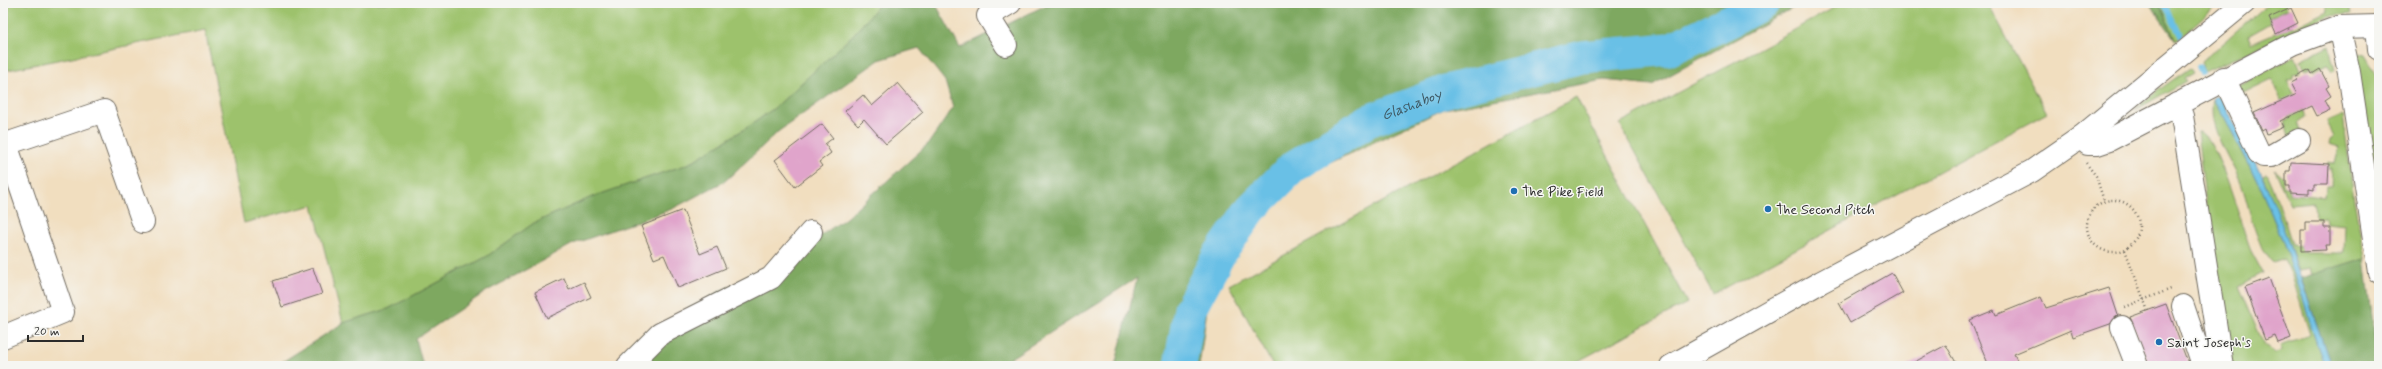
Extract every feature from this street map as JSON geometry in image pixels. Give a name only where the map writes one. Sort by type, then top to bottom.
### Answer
[{"type":"street","points":[[1006,45],[988,16],[1010,3]]},
{"type":"street","points":[[1671,366],[1821,282],[2032,170],[2081,137],[2244,3]]},
{"type":"street","points":[[2081,137],[2088,144],[2097,144],[2293,44],[2339,27],[2378,26],[2379,49]]},
{"type":"street","points":[[2339,27],[2349,72],[2379,272]]},
{"type":"street","points":[[2224,78],[2259,153],[2263,156],[2271,156],[2299,140]]},
{"type":"street","points":[[2177,104],[2182,116],[2222,366]]},
{"type":"street","points":[[3,337],[63,312],[6,144],[104,111],[143,222]]},
{"type":"street","points":[[628,366],[660,334],[771,278],[810,232]]},
{"type":"street","points":[[2183,306],[2202,366]]},
{"type":"street","points":[[2122,327],[2137,366]]},
{"type":"path","points":[[2096,176],[2104,201]]},
{"type":"path","points":[[2104,201],[2122,201],[2130,206],[2136,213],[2139,230],[2131,244],[2125,250],[2117,252],[2101,250],[2089,238],[2086,229],[2089,216],[2096,205],[2104,201]]},
{"type":"path","points":[[2125,250],[2145,299],[2148,311]]},
{"type":"path","points":[[2122,327],[2124,308],[2173,288],[2183,306]]},
{"type":"green space","points":[[3,3],[881,3],[854,34],[777,106],[751,125],[688,164],[592,197],[534,223],[486,257],[388,309],[343,323],[313,205],[244,223],[205,30],[3,71]]},
{"type":"green space","points":[[881,3],[935,3],[960,48],[1050,3],[1802,3],[1652,85],[1604,80],[1444,109],[1290,182],[1244,235],[1210,288],[1199,366],[1115,366],[1137,278],[998,366],[612,366],[644,336],[722,290],[774,268],[846,218],[928,144],[953,108],[945,81],[919,48],[879,60],[779,131],[725,181],[672,209],[573,244],[487,291],[416,339],[423,366],[276,366],[343,323],[388,309],[486,257],[534,223],[592,197],[688,164],[751,125],[777,106],[854,34]]},
{"type":"green space","name":"The Second Pitch","points":[[1843,3],[1988,3],[2047,113],[1713,294],[1620,124]]},
{"type":"green space","points":[[2150,3],[2159,3],[2176,41]]},
{"type":"green space","points":[[2158,3],[2219,3],[2176,41]]},
{"type":"green space","points":[[2268,3],[2286,3],[2288,9],[2269,18],[2271,23],[2248,36],[2251,43],[2292,26],[2293,28],[2328,11],[2326,3],[2348,3],[2351,14],[2328,16],[2204,72],[2201,62]]},
{"type":"green space","points":[[2329,46],[2335,71],[2332,72],[2327,64],[2314,70],[2312,66],[2306,70],[2300,61]]},
{"type":"green space","points":[[2352,52],[2365,55],[2379,79],[2379,214]]},
{"type":"green space","points":[[2294,56],[2301,72],[2293,74],[2293,78],[2287,81],[2306,116],[2298,122],[2302,131],[2290,138],[2284,122],[2289,119],[2272,79],[2241,94],[2238,86]]},
{"type":"green space","points":[[2190,68],[2193,73],[2184,78],[2186,81],[2135,110],[2150,96]]},
{"type":"green space","name":"The Pike Field","points":[[1576,97],[1687,303],[1569,366],[1273,366],[1229,285]]},
{"type":"green space","points":[[2213,99],[2248,163],[2269,208],[2287,253],[2325,366],[2230,366],[2211,246],[2197,132],[2205,136],[2221,164],[2251,251],[2263,273],[2239,286],[2264,345],[2275,352],[2282,350],[2280,345],[2310,335],[2292,276],[2284,259],[2274,263],[2267,254],[2256,234],[2244,191],[2216,131],[2212,110]]},
{"type":"green space","points":[[2343,115],[2354,200],[2365,258],[2312,275],[2310,268],[2299,270],[2262,175],[2266,173],[2279,203],[2292,244],[2304,245],[2305,253],[2344,253],[2345,225],[2326,223],[2325,217],[2315,218],[2314,203],[2290,205],[2274,170],[2283,178],[2283,186],[2289,188],[2289,194],[2325,197],[2326,186],[2331,186],[2332,168],[2327,168],[2328,162],[2335,164],[2339,147],[2329,144],[2330,139],[2334,136],[2327,122]]},
{"type":"green space","points":[[2365,258],[2378,366],[2331,366],[2301,278]]},
{"type":"water","points":[[2215,96],[2219,96],[2252,155],[2276,207],[2331,366],[2325,366],[2299,287],[2278,230],[2259,185],[2213,99]]},
{"type":"building","points":[[2291,8],[2298,23],[2276,34],[2269,18]]},
{"type":"building","points":[[2320,69],[2329,86],[2326,88],[2331,96],[2325,100],[2330,110],[2317,116],[2312,106],[2280,121],[2283,127],[2267,134],[2265,128],[2262,130],[2254,113],[2297,94],[2291,83],[2297,80],[2296,77],[2310,70],[2312,74]]},
{"type":"building","points":[[898,83],[923,112],[886,144],[864,119],[858,125],[845,111],[863,95],[872,106]]},
{"type":"building","points":[[822,124],[833,138],[825,144],[831,153],[819,162],[822,166],[795,187],[775,160]]},
{"type":"building","points":[[2291,162],[2329,164],[2328,184],[2314,184],[2314,190],[2309,189],[2309,194],[2290,193],[2290,186],[2286,186],[2286,171],[2290,171]]},
{"type":"building","points":[[683,210],[700,254],[717,247],[726,268],[678,288],[664,255],[654,259],[641,226]]},
{"type":"building","points":[[2305,222],[2324,222],[2324,228],[2330,228],[2330,245],[2325,245],[2326,250],[2301,251],[2301,230],[2305,230]]},
{"type":"building","points":[[313,268],[322,294],[282,307],[273,281]]},
{"type":"building","points":[[1892,273],[1903,293],[1850,323],[1839,303]]},
{"type":"building","points":[[564,278],[569,289],[584,282],[591,297],[547,318],[535,292]]},
{"type":"building","points":[[2269,278],[2291,338],[2278,343],[2275,336],[2265,340],[2245,287]]},
{"type":"building","points":[[2109,288],[2118,315],[2110,324],[2073,337],[2071,330],[2014,354],[2018,362],[2007,366],[1989,366],[1970,320],[1994,310],[1996,315],[2041,297],[2046,308]]},
{"type":"building","name":"Saint Joseph's","points":[[2166,304],[2189,366],[2149,366],[2130,317]]},
{"type":"building","points":[[1946,345],[1958,366],[1907,366]]},
{"type":"waterway","name":"Glashaboy","points":[[1180,366],[1190,309],[1219,255],[1251,209],[1293,167],[1368,121],[1449,90],[1582,57],[1670,49],[1732,20],[1763,3]]},
{"type":"waterway","points":[[2163,3],[2181,36]]},
{"type":"waterway","points":[[2199,67],[2202,73]]},
{"type":"place","name":"The Pike Field","points":[[1514,191]]},
{"type":"place","name":"The Second Pitch","points":[[1768,209]]},
{"type":"place","name":"Saint Joseph's","points":[[2159,342]]}]
